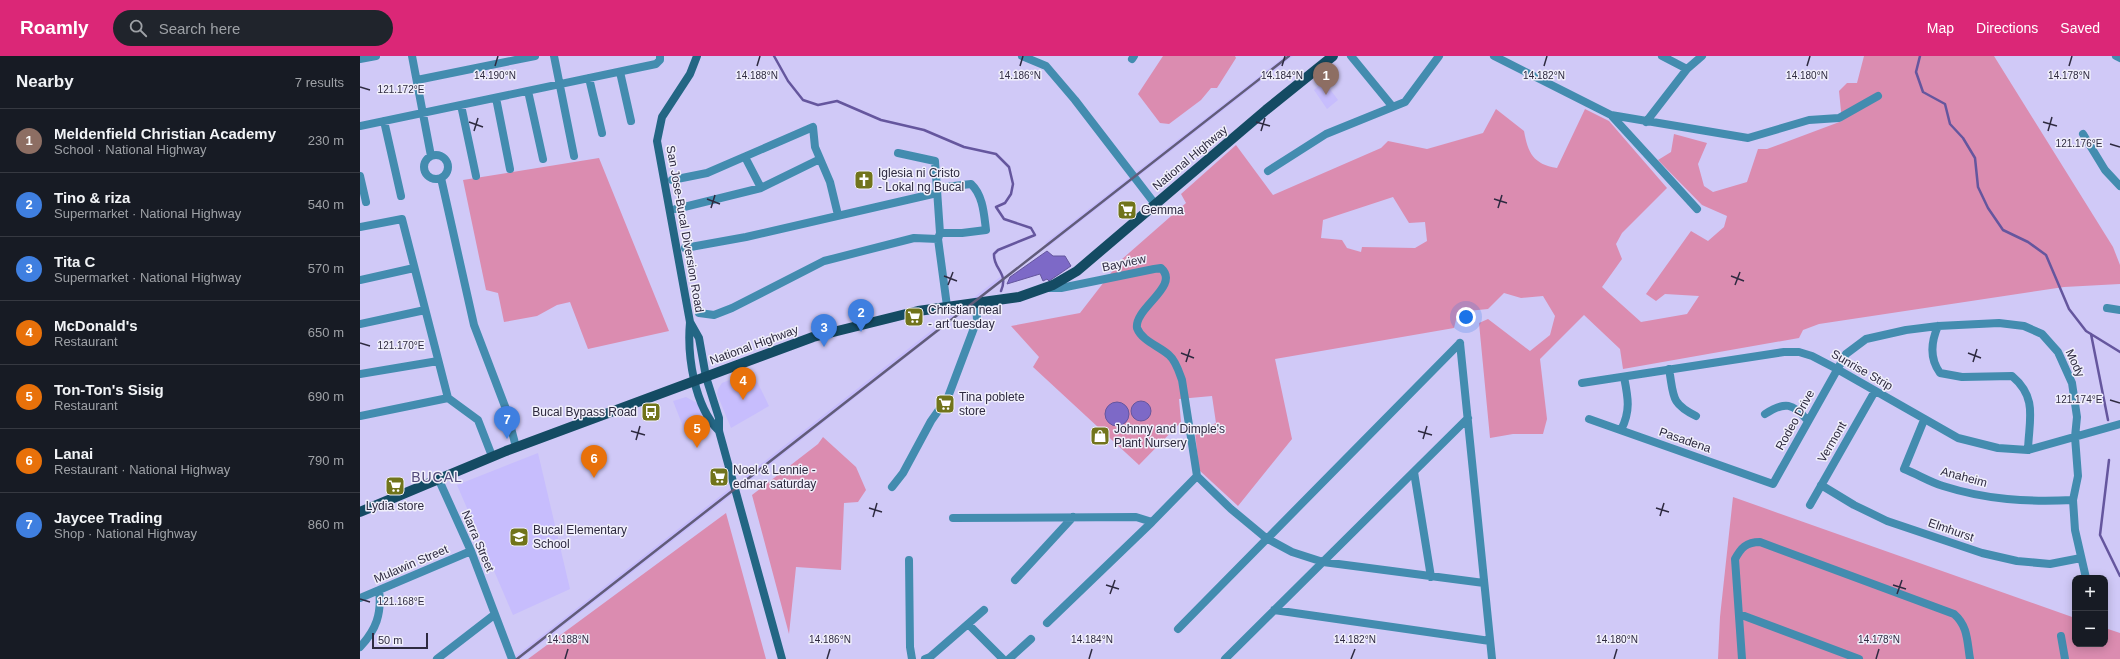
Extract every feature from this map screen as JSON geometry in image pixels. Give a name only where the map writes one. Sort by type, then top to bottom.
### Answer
[{"type":"main road","name":"San Jose-Bucal Diversion Road","points":[[697,56],[690,74],[662,117],[657,141],[690,322],[688,341],[694,381],[710,423],[719,431]]},
{"type":"main road","name":"National Highway","points":[[360,512],[492,456],[812,337],[918,311],[976,302],[1008,300],[1045,289],[1077,271],[1266,110],[1333,56]]},
{"type":"main road","name":"San Jose-Bucal Diversion Road","points":[[690,322],[699,338],[706,377],[719,418],[719,431]]},
{"type":"main road","points":[[719,431],[782,659]]},
{"type":"street","points":[[360,59],[376,56]]},
{"type":"street","points":[[412,56],[431,156],[424,165],[425,173],[434,179],[441,178],[447,172],[447,164],[439,156],[431,156]]},
{"type":"street","points":[[417,80],[535,56]]},
{"type":"street","points":[[554,56],[574,156]]},
{"type":"street","points":[[360,126],[656,64],[660,60],[660,56]]},
{"type":"street","points":[[1022,56],[1046,66],[1075,100],[1155,204]]},
{"type":"street","points":[[1351,56],[1392,106]]},
{"type":"street","points":[[1268,171],[1326,134],[1392,106],[1406,102],[1440,56]]},
{"type":"street","points":[[1494,56],[1611,115],[1748,138],[1809,120],[1839,118],[1878,96]]},
{"type":"street","points":[[1662,56],[1687,69]]},
{"type":"street","points":[[1646,122],[1687,69],[1702,56]]},
{"type":"street","points":[[2116,56],[2120,58]]},
{"type":"street","points":[[620,72],[631,121]]},
{"type":"street","points":[[589,78],[602,133]]},
{"type":"street","points":[[528,91],[543,159]]},
{"type":"street","points":[[496,98],[510,169]]},
{"type":"street","points":[[461,105],[476,176]]},
{"type":"street","points":[[1611,115],[1697,209]]},
{"type":"street","points":[[384,121],[401,196]]},
{"type":"street","points":[[672,180],[707,173],[813,127],[815,147],[830,182],[838,215]]},
{"type":"street","points":[[2083,134],[2105,170],[2120,186]]},
{"type":"street","points":[[898,153],[935,161],[939,236],[947,306]]},
{"type":"street","points":[[745,157],[761,188]]},
{"type":"street","points":[[676,209],[761,188],[820,159]]},
{"type":"street","points":[[360,176],[366,202]]},
{"type":"street","points":[[441,178],[474,325],[506,409],[516,447]]},
{"type":"street","points":[[685,248],[746,237],[971,184],[976,188],[983,208],[986,230],[914,238],[824,261],[732,308],[714,315],[699,313]]},
{"type":"street","points":[[360,227],[402,219],[448,398],[478,420],[492,456]]},
{"type":"street","points":[[360,280],[414,268]]},
{"type":"street","name":"Bayview","points":[[1045,289],[1061,288],[1161,268],[1165,272],[1166,278],[1164,286],[1139,316],[1137,328],[1152,344],[1169,355],[1178,367],[1182,380],[1196,476]]},
{"type":"street","points":[[892,487],[903,473],[931,421],[948,397],[977,320],[976,302]]},
{"type":"street","points":[[2107,308],[2120,310]]},
{"type":"street","points":[[360,324],[425,310]]},
{"type":"street","name":"Mody","points":[[1837,369],[1846,354],[1866,339],[1906,330],[1938,326],[1999,323],[2024,326],[2042,334],[2058,352],[2072,383],[2077,417],[2075,437],[2078,476],[2073,500],[2075,530],[2085,575]]},
{"type":"street","points":[[1938,326],[1933,338],[1932,353],[1934,365],[1940,373],[1962,377],[2012,376],[2024,386],[2030,401],[2028,450]]},
{"type":"street","points":[[1178,630],[1266,538],[1460,344],[1492,659]]},
{"type":"street","name":"Sunrise Strip","points":[[1582,383],[1784,352],[1799,352],[1812,356],[1837,369],[1924,420],[1958,438],[1998,448],[2028,450],[2120,424]]},
{"type":"street","points":[[360,374],[438,361]]},
{"type":"street","points":[[1669,369],[1675,400],[1681,409],[1696,416]]},
{"type":"street","name":"Rodeo Drive","points":[[1773,484],[1837,369]]},
{"type":"street","points":[[1621,430],[1627,418],[1628,403],[1624,377]]},
{"type":"street","name":"Vermont","points":[[1810,505],[1875,391]]},
{"type":"street","points":[[360,416],[448,398]]},
{"type":"street","points":[[1765,414],[1778,406],[1789,405],[1798,409],[1808,421]]},
{"type":"street","points":[[1225,659],[1468,418]]},
{"type":"street","name":"Pasadena","points":[[1589,419],[1773,484]]},
{"type":"street","name":"Anaheim","points":[[1924,420],[1904,469],[1942,486],[1986,496],[2028,502],[2073,500]]},
{"type":"street","points":[[1414,472],[1431,577]]},
{"type":"street","points":[[1047,623],[1152,522],[1196,476],[1231,509],[1266,538],[1292,552],[1323,562],[1484,583]]},
{"type":"street","name":"Narra Street","points":[[438,478],[471,551],[494,615],[512,659]]},
{"type":"street","name":"Elmhurst","points":[[1821,485],[1854,505],[1887,520],[1982,553],[2017,561],[2050,564],[2081,558]]},
{"type":"street","points":[[1015,580],[1073,517]]},
{"type":"street","points":[[953,518],[1136,517],[1152,522]]},
{"type":"street","points":[[1742,659],[1735,559],[1741,548],[1751,542],[1760,542],[1954,614],[1962,620],[1966,629],[1970,659]]},
{"type":"street","name":"Mulawin Street","points":[[360,598],[471,551]]},
{"type":"street","points":[[909,560],[910,647],[912,659]]},
{"type":"street","points":[[360,647],[377,622],[381,606],[379,590]]},
{"type":"street","points":[[925,659],[930,657],[984,610]]},
{"type":"street","points":[[1274,610],[1490,641]]},
{"type":"street","points":[[1739,614],[1859,659]]},
{"type":"street","points":[[437,659],[494,615]]},
{"type":"street","points":[[968,624],[1003,659]]},
{"type":"street","points":[[2061,636],[2065,659]]},
{"type":"street","points":[[1009,659],[1031,639]]},
{"type":"shaded area","points":[[1163,56],[1235,56],[1236,58],[1217,88],[1211,88],[1201,100],[1169,124],[1160,123],[1138,94]]},
{"type":"shaded area","points":[[1285,56],[1293,56],[1048,247],[1045,243]]},
{"type":"shaded area","points":[[1864,56],[1994,56],[2113,247],[2120,265],[2120,284],[2064,287],[1819,324],[1803,330],[1799,338],[1623,369],[1620,349],[1584,315],[1540,359],[1547,419],[1543,434],[1513,434],[1490,438],[1479,323],[1488,319],[1530,351],[1550,335],[1555,316],[1543,296],[1521,298],[1504,293],[1488,309],[1458,312],[1454,328],[1275,359],[1292,439],[1238,506],[1199,470],[1195,432],[1216,423],[1212,396],[1179,399],[1181,422],[1139,465],[1033,367],[1039,357],[1011,326],[1080,313],[1121,260],[1186,203],[1181,194],[1236,145],[1273,195],[1381,148],[1388,141],[1427,149],[1483,133],[1496,109],[1524,131],[1527,146],[1537,160],[1542,164],[1557,168],[1585,109],[1609,121],[1667,188],[1622,233],[1616,244],[1622,259],[1602,287],[1641,322],[1687,314],[1699,296],[1665,294],[1656,301],[1646,294],[1691,231],[1708,241],[1724,227],[1727,216],[1702,205],[1658,160],[1671,152],[1674,134],[1707,143],[1698,164],[1704,186],[1713,192],[1747,182],[1758,149],[1767,149],[1842,121],[1839,91],[1847,83],[1857,83]],"holes":[[[1393,197],[1409,223],[1425,222],[1427,241],[1415,248],[1362,247],[1361,252],[1347,248],[1342,240],[1321,238],[1323,220]]]},
{"type":"shaded area","points":[[1324,81],[1338,100],[1327,109],[1314,90]]},
{"type":"shaded area","points":[[599,158],[669,331],[588,349],[570,302],[557,305],[537,316],[504,322],[498,293],[486,290],[463,180]]},
{"type":"shaded area","points":[[1047,251],[1053,256],[1065,256],[1071,266],[1049,281],[1047,279],[1043,281],[1040,274],[1007,284],[1010,277]]},
{"type":"shaded area","points":[[1000,277],[1003,281],[739,489],[521,659],[512,659]]},
{"type":"shaded area","points":[[752,371],[769,406],[731,428],[717,394],[718,389],[722,383]]},
{"type":"shaded area","points":[[686,397],[697,403],[705,423],[684,429],[673,401]]},
{"type":"shaded area","points":[[1141,401],[1148,404],[1151,411],[1148,418],[1141,421],[1134,418],[1131,411],[1134,404]]},
{"type":"shaded area","points":[[1117,402],[1125,406],[1129,414],[1125,422],[1117,426],[1109,422],[1105,414],[1109,406]]},
{"type":"shaded area","points":[[823,437],[856,467],[866,490],[858,502],[844,503],[841,570],[796,567],[789,634],[752,495],[818,444]]},
{"type":"shaded area","name":"Bucal Elementary School","points":[[538,453],[570,589],[513,615],[457,485]]},
{"type":"shaded area","points":[[1733,497],[2072,617],[2072,647],[2108,647],[2108,629],[2120,633],[2120,659],[1718,659],[1720,617]]},
{"type":"shaded area","points":[[726,513],[766,659],[528,659]]},
{"type":"waterway","points":[[774,56],[788,81],[803,100],[818,105],[837,101],[881,120],[924,130],[964,147],[996,154],[1009,167],[1013,184],[1011,194],[1005,203],[996,207],[1004,219],[1031,228],[1035,235],[998,250],[994,254],[994,259],[1003,280],[1001,291]]},
{"type":"waterway","points":[[1920,56],[1916,72],[1923,92],[1945,104],[1950,124],[1963,138],[1975,158],[1978,187],[1988,208],[2003,230],[2028,242],[2046,255],[2069,309],[2086,331],[2120,352]]},
{"type":"waterway","points":[[2091,334],[2108,420]]},
{"type":"waterway","points":[[2109,460],[2100,535],[2120,576]]},
{"type":"railway","points":[[517,659],[1289,56]]},
{"type":"place","name":"Meldenfield Christian Academy","points":[[1326,95]]},
{"type":"place","name":"Iglesia ni Cristo - Lokal ng Bucal","points":[[864,180]]},
{"type":"place","name":"Gemma","points":[[1127,210]]},
{"type":"place","name":"Christian neal - art tuesday","points":[[914,317]]},
{"type":"place","name":"Tino & riza","points":[[861,332]]},
{"type":"place","name":"Tita C","points":[[824,347]]},
{"type":"place","name":"McDonald's","points":[[743,400]]},
{"type":"place","name":"Tina poblete store","points":[[945,404]]},
{"type":"place","name":"Bucal Bypass Road","points":[[651,412]]},
{"type":"place","name":"Johnny and Dimple's Plant Nursery","points":[[1100,436]]},
{"type":"place","name":"Jaycee Trading","points":[[507,439]]},
{"type":"place","name":"Ton-Ton's Sisig","points":[[697,448]]},
{"type":"place","name":"Noel & Lennie - edmar saturday","points":[[719,477]]},
{"type":"place","name":"Lanai","points":[[594,478]]},
{"type":"place","name":"Lydia store","points":[[395,486]]},
{"type":"place","name":"Bucal Elementary School","points":[[519,537]]},
{"type":"district","name":"BUCAL","points":[[437,477]]}]
